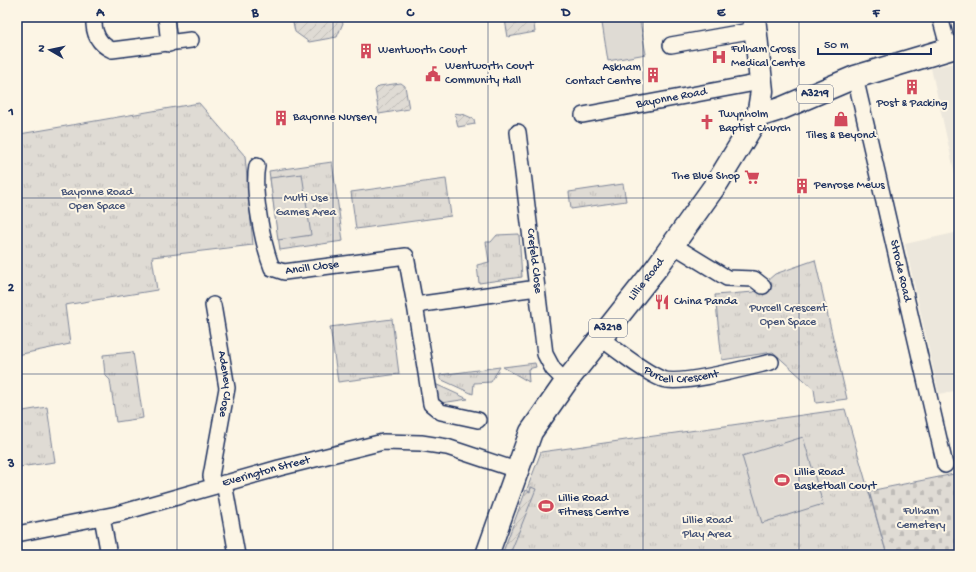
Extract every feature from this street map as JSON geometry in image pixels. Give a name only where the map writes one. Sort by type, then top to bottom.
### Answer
[{"type":"main road","name":"Lillie Road","points":[[487,555],[516,470],[531,432],[566,382],[673,244],[717,183],[758,116],[762,91],[754,23]]},
{"type":"main road","name":"A3219","points":[[758,116],[780,109],[855,77],[954,48]]},
{"type":"street","points":[[94,17],[97,38],[104,46],[112,50],[170,44],[191,40]]},
{"type":"street","points":[[166,17],[170,44]]},
{"type":"street","points":[[940,17],[954,48]]},
{"type":"street","points":[[671,44],[754,23]]},
{"type":"street","name":"Strode Road","points":[[855,77],[945,465]]},
{"type":"street","name":"Bayonne Road","points":[[583,115],[761,82]]},
{"type":"street","name":"Crefeld Close","points":[[518,132],[545,354],[553,369],[566,382]]},
{"type":"street","name":"Ancill Close","points":[[257,166],[255,181],[265,242],[272,268],[284,272],[406,256],[431,404],[441,412],[478,420]]},
{"type":"street","points":[[673,244],[727,278],[754,279],[763,286]]},
{"type":"street","points":[[415,304],[538,288]]},
{"type":"street","name":"Adeney Close","points":[[213,304],[227,388],[211,476],[219,484],[238,555]]},
{"type":"street","name":"Purcell Crescent","points":[[600,338],[663,380],[690,379],[716,375],[771,362]]},
{"type":"street","name":"Everington Street","points":[[17,534],[117,514],[219,484],[383,442],[420,443],[447,447],[516,470]]},
{"type":"street","points":[[102,517],[109,555]]},
{"type":"shaded area","points":[[959,62],[959,192],[931,68]]},
{"type":"shaded area","points":[[959,232],[959,390],[939,394],[905,244]]},
{"type":"green space","points":[[292,17],[338,17],[343,23],[337,37],[309,42],[295,32]]},
{"type":"green space","points":[[533,17],[535,32],[508,37],[505,20]]},
{"type":"green space","points":[[601,17],[639,17],[646,54],[608,61]]},
{"type":"green space","points":[[401,83],[405,86],[409,109],[379,114],[375,90],[379,86]]},
{"type":"green space","name":"Bayonne Road Open Space","points":[[199,103],[245,156],[253,245],[152,257],[157,290],[65,305],[70,344],[17,355],[17,115],[20,134]]},
{"type":"green space","points":[[455,113],[474,119],[475,124],[458,127]]},
{"type":"green space","name":"Multi Use Games Area","points":[[332,162],[343,241],[280,250],[269,171]]},
{"type":"green space","points":[[302,174],[311,235],[278,240],[270,178]]},
{"type":"green space","points":[[446,179],[451,216],[356,229],[351,192]]},
{"type":"green space","points":[[623,184],[626,201],[571,209],[569,192]]},
{"type":"green space","points":[[519,234],[522,277],[479,283],[477,265],[489,262],[486,242],[491,242],[497,235]]},
{"type":"green space","name":"Purcell Crescent Open Space","points":[[815,260],[847,399],[816,403],[814,389],[773,352],[722,360],[715,295],[754,292],[775,274]]},
{"type":"green space","points":[[392,319],[399,374],[338,382],[330,327]]},
{"type":"green space","points":[[133,352],[143,418],[116,422],[110,380],[105,375],[103,355]]},
{"type":"green space","points":[[535,363],[536,367],[528,369],[529,382],[503,367]]},
{"type":"green space","points":[[500,367],[491,382],[474,383],[473,394],[440,379],[440,375]]},
{"type":"green space","points":[[433,383],[468,399],[441,403],[436,398]]},
{"type":"green space","points":[[47,407],[55,462],[19,467],[17,412]]},
{"type":"green space","name":"Lillie Road Play Area","points":[[845,409],[887,555],[502,555],[541,452]]},
{"type":"green space","name":"Lillie Road Basketball Court","points":[[803,437],[823,504],[762,523],[742,456]]},
{"type":"green space","name":"Fulham Cemetery","points":[[959,473],[959,555],[887,555],[869,491]]},
{"type":"green space","points":[[531,487],[536,489],[510,554],[503,552],[526,490],[530,492]]},
{"type":"place","name":"Wentworth Court","points":[[366,51]]},
{"type":"place","name":"Fulham Cross Medical Centre","points":[[719,57]]},
{"type":"place","name":"Wentworth Court Community Hall","points":[[433,74]]},
{"type":"place","name":"Askham Contact Centre","points":[[653,75]]},
{"type":"place","name":"Post & Packing","points":[[912,87]]},
{"type":"place","name":"Bayonne Nursery","points":[[281,118]]},
{"type":"place","name":"Tiles & Beyond","points":[[841,119]]},
{"type":"place","name":"Twynholm Baptist Church","points":[[707,122]]},
{"type":"place","name":"The Blue Shop","points":[[752,177]]},
{"type":"place","name":"Penrose Mews","points":[[802,186]]},
{"type":"place","name":"China Panda","points":[[662,302]]},
{"type":"place","name":"Lillie Road Basketball Court","points":[[782,480]]},
{"type":"place","name":"Lillie Road Fitness Centre","points":[[546,506]]}]
